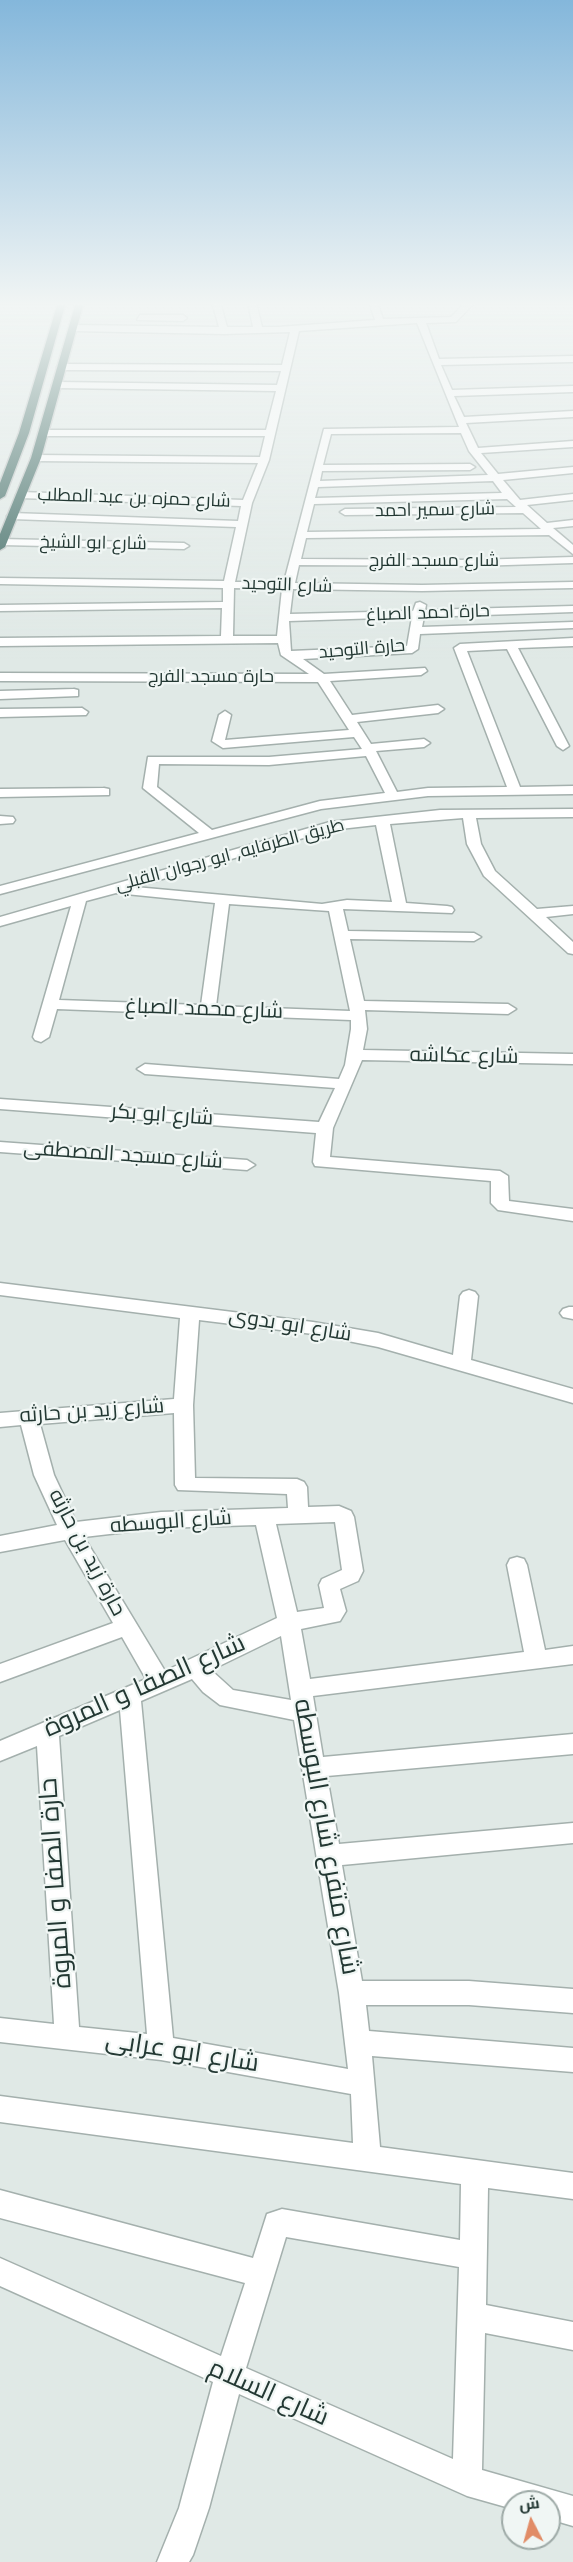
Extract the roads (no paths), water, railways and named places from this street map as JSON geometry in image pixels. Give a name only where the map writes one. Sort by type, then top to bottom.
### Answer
[{"type":"highway","points":[[0,496],[27,422]]},
{"type":"highway","points":[[1,544],[36,458],[47,422]]},
{"type":"street","points":[[227,639],[229,584],[247,503],[264,460],[273,422]]},
{"type":"street","points":[[461,422],[474,451],[493,478],[517,503],[573,551]]},
{"type":"street","points":[[392,795],[369,750],[322,678],[285,652],[283,629],[288,587],[326,432],[339,429],[462,425],[497,422]]},
{"type":"street","points":[[44,433],[270,433]]},
{"type":"street","points":[[474,451],[573,444]]},
{"type":"street","points":[[36,458],[264,460]]},
{"type":"street","points":[[318,468],[484,467]]},
{"type":"street","points":[[314,484],[493,478],[573,470]]},
{"type":"street","name":"شارع حمزه بن عبد المطلب","points":[[21,495],[247,503]]},
{"type":"street","points":[[310,501],[517,503],[573,497]]},
{"type":"street","name":"شارع سمير احمد","points":[[345,512],[517,503]]},
{"type":"street","points":[[12,516],[242,524]]},
{"type":"street","points":[[301,535],[548,529],[573,523]]},
{"type":"street","name":"شارع ابو الشيخ","points":[[1,544],[184,546]]},
{"type":"street","name":"شارع مسجد الفرج","points":[[294,562],[474,563],[573,560]]},
{"type":"street","name":"شارع التوحيد","points":[[0,581],[422,588],[573,585]]},
{"type":"street","name":"حارة التوحيد","points":[[290,656],[412,649],[422,588]]},
{"type":"street","points":[[0,608],[227,605]]},
{"type":"street","name":"حارة احمد الصباغ","points":[[283,629],[418,614],[573,609]]},
{"type":"street","points":[[415,631],[573,625]]},
{"type":"street","points":[[0,642],[227,639],[283,629],[380,628]]},
{"type":"street","points":[[514,790],[460,648],[573,642]]},
{"type":"street","points":[[510,644],[563,746]]},
{"type":"street","points":[[378,651],[386,674]]},
{"type":"street","name":"حارة مسجد الفرج","points":[[0,677],[322,678],[421,671]]},
{"type":"street","points":[[0,694],[74,693]]},
{"type":"street","points":[[349,719],[438,709]]},
{"type":"street","points":[[0,713],[82,712]]},
{"type":"street","points":[[225,715],[218,741],[223,744],[358,733]]},
{"type":"street","points":[[208,833],[150,788],[153,760],[268,761],[423,743]]},
{"type":"street","name":"طريق الطرفايه, ابو رجوان القبلي","points":[[0,890],[286,812],[392,795],[573,790]]},
{"type":"street","points":[[0,793],[104,792]]},
{"type":"street","points":[[286,812],[305,831]]},
{"type":"street","points":[[470,813],[474,844],[482,863],[496,882],[573,950]]},
{"type":"street","name":"طريق الطرفايه, ابو رجوان القبلي","points":[[0,922],[305,831],[382,819],[470,813],[573,813]]},
{"type":"street","points":[[382,819],[400,908]]},
{"type":"street","points":[[111,889],[322,908],[335,906],[447,910]]},
{"type":"street","points":[[41,1037],[80,898]]},
{"type":"street","points":[[207,1010],[222,900]]},
{"type":"street","points":[[335,906],[358,1010],[356,1055],[325,1128],[321,1162],[500,1176],[501,1205],[573,1215]]},
{"type":"street","points":[[533,914],[573,910]]},
{"type":"street","points":[[342,935],[474,937]]},
{"type":"street","name":"شارع محمد الصباغ","points":[[50,1004],[207,1010],[508,1009]]},
{"type":"street","name":"شارع عكاشه","points":[[356,1055],[573,1059]]},
{"type":"street","points":[[145,1069],[344,1084]]},
{"type":"street","name":"شارع ابو بكر","points":[[0,1104],[325,1128]]},
{"type":"street","name":"شارع مسجد المصطفى","points":[[0,1147],[247,1165]]},
{"type":"street","name":"شارع ابو بدوى","points":[[0,1289],[313,1328],[378,1340],[573,1396]]},
{"type":"street","points":[[461,1363],[470,1296]]},
{"type":"street","points":[[190,1312],[183,1405],[185,1485],[297,1487],[299,1517]]},
{"type":"street","name":"شارع زيد بن حارثه","points":[[0,1419],[183,1405]]},
{"type":"street","name":"حارة زيد بن حارثه","points":[[28,1416],[44,1475],[70,1531],[160,1683]]},
{"type":"street","name":"شارع البوسطه","points":[[0,1544],[70,1531],[161,1520],[265,1519],[342,1515]]},
{"type":"street","name":"شارع الصفا و المروة","points":[[0,1751],[195,1668],[289,1622],[332,1615],[335,1611],[329,1585],[353,1574],[342,1515]]},
{"type":"street","name":"شارع متفرع شارع البوسطه","points":[[265,1519],[289,1622],[351,1993],[363,2084],[367,2158]]},
{"type":"street","points":[[517,1565],[536,1659]]},
{"type":"street","points":[[0,1673],[126,1627]]},
{"type":"street","points":[[299,1689],[573,1655]]},
{"type":"street","points":[[195,1668],[211,1686],[228,1698],[303,1712]]},
{"type":"street","points":[[130,1696],[161,2048]]},
{"type":"street","name":"حارة الصفا و المروة","points":[[47,1730],[67,2036]]},
{"type":"street","points":[[312,1768],[573,1744]]},
{"type":"street","points":[[327,1856],[573,1833]]},
{"type":"street","points":[[351,1993],[469,1993],[573,2001]]},
{"type":"street","name":"شارع ابو عرابى","points":[[0,2030],[161,2048],[363,2084]]},
{"type":"street","points":[[357,2042],[573,2060]]},
{"type":"street","points":[[0,2109],[573,2186]]},
{"type":"street","points":[[467,2481],[475,2173]]},
{"type":"street","points":[[0,2204],[262,2274]]},
{"type":"street","points":[[172,2562],[182,2544],[194,2508],[229,2377],[277,2224],[473,2256]]},
{"type":"street","name":"شارع السلام","points":[[0,2272],[229,2377],[467,2481],[501,2491]]},
{"type":"street","points":[[471,2316],[573,2336]]}]
